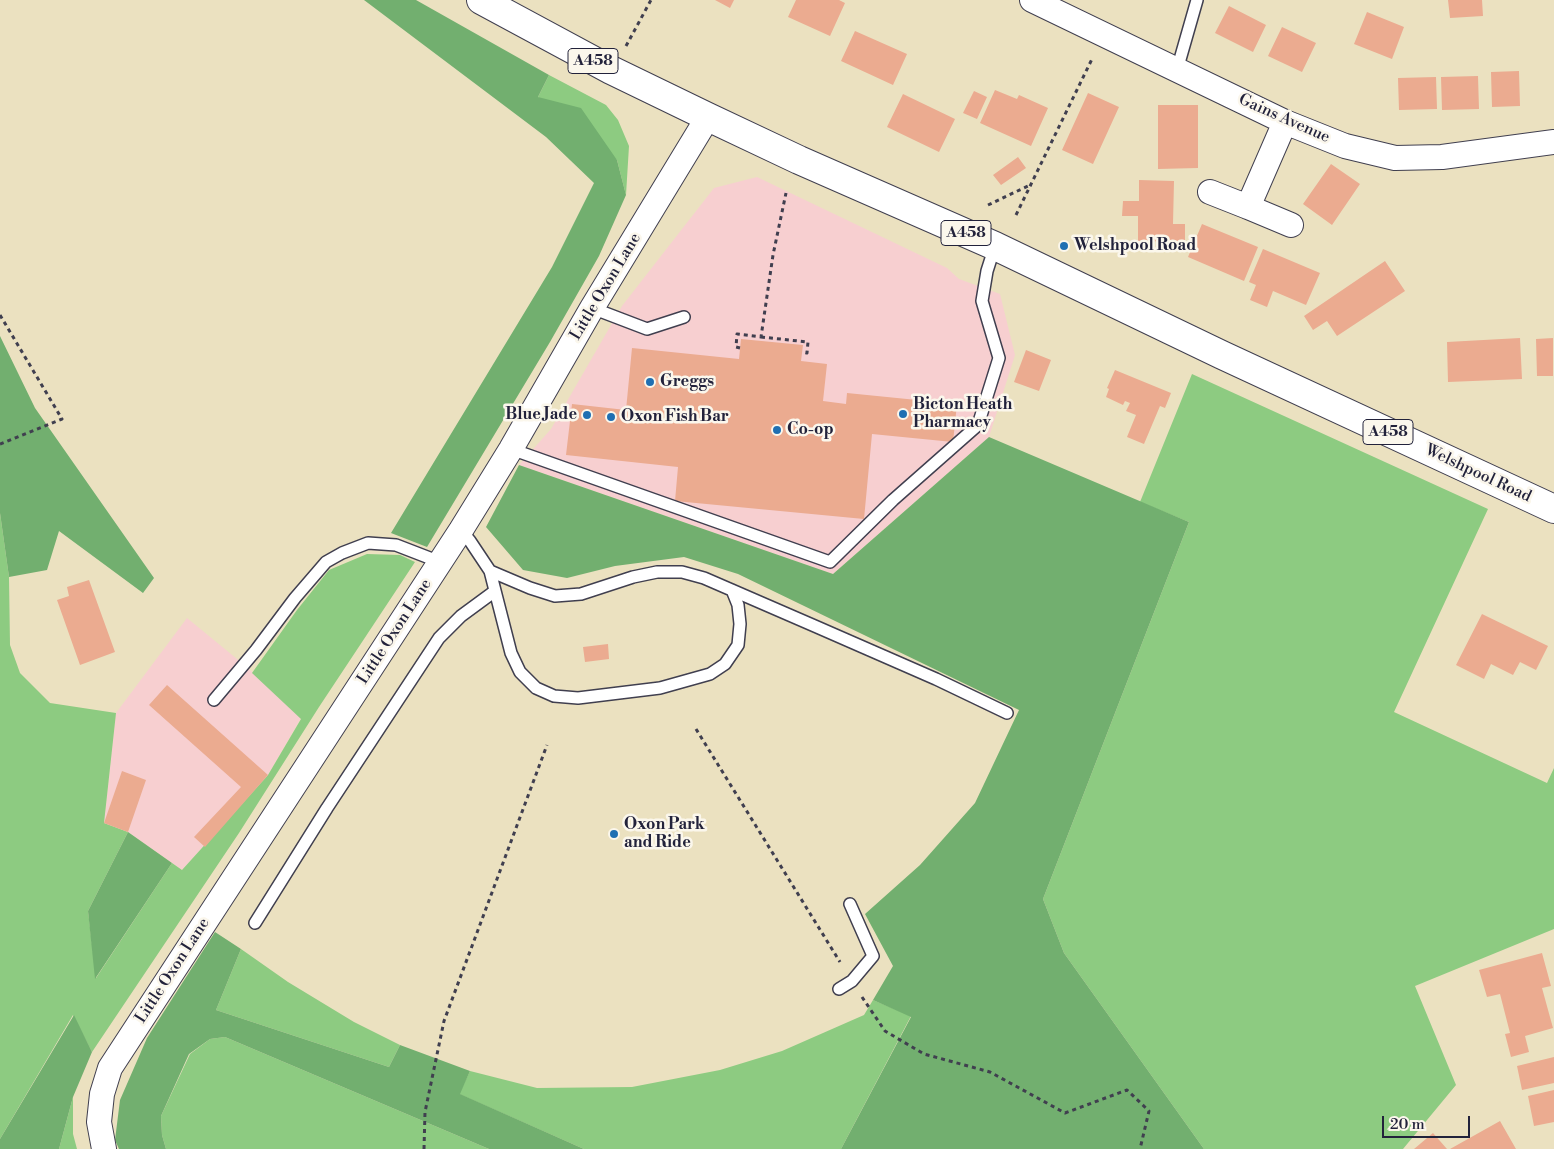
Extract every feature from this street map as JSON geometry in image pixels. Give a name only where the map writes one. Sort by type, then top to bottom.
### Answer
[{"type":"main road","name":"Welshpool Road","points":[[481,0],[611,70],[708,117],[799,160],[995,246],[1222,355],[1554,509]]},
{"type":"street","name":"Gains Avenue","points":[[1032,0],[1285,122],[1346,146],[1395,158],[1442,157],[1554,142]]},
{"type":"street","name":"Little Oxon Lane","points":[[104,1149],[99,1122],[102,1094],[110,1068],[461,530],[511,449],[592,308],[708,117]]},
{"type":"street","points":[[1248,207],[1285,122]]},
{"type":"street","points":[[1210,192],[1291,225]]},
{"type":"lane","points":[[1177,70],[1197,0]]},
{"type":"lane","points":[[511,449],[830,562],[894,500],[978,424],[999,358],[982,302],[987,271],[995,246]]},
{"type":"lane","points":[[592,308],[647,329],[684,317]]},
{"type":"lane","points":[[461,530],[490,571],[511,653],[520,672],[536,688],[554,696],[578,698],[660,688],[710,674],[725,664],[738,645],[740,624],[738,605],[732,590]]},
{"type":"lane","points":[[214,700],[256,650],[294,598],[326,562],[342,553],[368,543],[396,545],[440,562]]},
{"type":"lane","points":[[490,571],[530,588],[555,596],[581,594],[633,577],[657,572],[682,572],[704,578],[936,679],[1007,713]]},
{"type":"lane","points":[[255,923],[327,808],[439,638],[461,616],[495,591]]},
{"type":"lane","points":[[838,989],[852,981],[874,956],[850,904]]},
{"type":"path","points":[[622,52],[651,0]]},
{"type":"path","points":[[1016,215],[1104,35]]},
{"type":"path","points":[[988,205],[1031,184]]},
{"type":"path","points":[[761,337],[773,255],[786,193]]},
{"type":"path","points":[[0,315],[62,419],[0,444]]},
{"type":"path","points":[[740,348],[736,347],[737,334],[808,342],[807,353],[802,352]]},
{"type":"path","points":[[696,729],[885,1031],[924,1054],[990,1072],[1065,1113],[1127,1090],[1149,1111],[1140,1149]]},
{"type":"path","points":[[424,1149],[425,1112],[444,1021],[547,745]]},
{"type":"shaded area","points":[[757,177],[947,268],[959,279],[1000,294],[1015,355],[989,437],[833,574],[519,465],[551,429],[622,306],[714,188]]},
{"type":"shaded area","points":[[187,618],[248,668],[301,718],[268,775],[182,870],[128,832],[104,823],[116,713]]},
{"type":"green space","points":[[364,0],[416,0],[549,75],[538,97],[581,108],[617,160],[626,195],[599,256],[550,342],[427,547],[391,533],[552,267],[594,183],[546,137]]},
{"type":"green space","points":[[549,75],[606,105],[618,120],[629,146],[626,195],[617,160],[538,97]]},
{"type":"green space","points":[[0,336],[35,408],[154,578],[143,593],[59,531],[47,570],[9,577],[0,513]]},
{"type":"green space","points":[[1192,374],[1488,509],[1394,712],[1547,783],[1554,768],[1554,929],[1415,986],[1456,1085],[1403,1149],[1204,1149],[1064,953],[1043,899],[1189,522],[1140,502]]},
{"type":"green space","points":[[989,437],[1189,522],[1043,899],[1064,953],[1204,1149],[841,1149],[911,1017],[873,1000],[893,966],[865,914],[920,865],[975,803],[1019,710],[738,574],[684,557],[615,566],[567,578],[523,570],[486,527],[519,465],[833,574]]},
{"type":"green space","points":[[0,513],[9,577],[10,645],[20,673],[50,703],[116,713],[104,823],[128,832],[88,911],[96,978],[172,863],[182,870],[268,775],[301,719],[252,673],[297,610],[329,570],[367,554],[400,555],[415,562],[319,707],[239,833],[92,1052],[73,1015],[0,1139]]},
{"type":"green space","points":[[128,832],[172,863],[95,979],[88,911]]},
{"type":"green space","points":[[215,932],[241,949],[216,1010],[389,1067],[400,1045],[470,1071],[460,1094],[584,1149],[489,1149],[225,1037],[210,1039],[189,1054],[161,1116],[162,1135],[166,1149],[119,1149],[115,1140],[120,1100],[147,1038]]},
{"type":"green space","points":[[241,949],[288,982],[354,1022],[400,1045],[389,1067],[216,1010]]},
{"type":"green space","points":[[873,1000],[911,1016],[841,1149],[584,1149],[459,1094],[470,1071],[537,1088],[632,1087],[720,1070],[782,1051],[864,1015]]},
{"type":"green space","points":[[74,1015],[92,1052],[73,1097],[59,1149],[0,1149],[0,1139]]},
{"type":"green space","points":[[225,1037],[489,1149],[166,1149],[162,1135],[161,1116],[190,1054],[210,1039]]},
{"type":"green space","points":[[73,1097],[73,1134],[77,1149],[59,1149]]},
{"type":"building","points":[[715,0],[734,0],[730,8]]},
{"type":"building","points":[[796,0],[839,0],[845,3],[830,36],[788,17]]},
{"type":"building","points":[[1448,0],[1482,0],[1483,16],[1450,18]]},
{"type":"building","points":[[1229,6],[1266,25],[1253,52],[1215,33]]},
{"type":"building","points":[[1367,12],[1404,27],[1392,59],[1354,44]]},
{"type":"building","points":[[1282,27],[1316,43],[1302,72],[1268,56]]},
{"type":"building","points":[[855,31],[907,54],[893,85],[841,61]]},
{"type":"building","points":[[1519,71],[1520,106],[1492,107],[1491,72]]},
{"type":"building","points":[[1478,76],[1479,109],[1442,110],[1441,77]]},
{"type":"building","points":[[1436,77],[1437,109],[1399,110],[1398,78]]},
{"type":"building","points":[[995,90],[1017,99],[1019,95],[1048,108],[1031,146],[980,123]]},
{"type":"building","points":[[974,91],[987,97],[977,119],[963,113]]},
{"type":"building","points":[[1088,93],[1119,107],[1093,164],[1062,150]]},
{"type":"building","points":[[903,94],[955,119],[939,152],[887,127]]},
{"type":"building","points":[[1158,105],[1198,105],[1198,168],[1158,169]]},
{"type":"building","points":[[1018,157],[1026,168],[1001,185],[993,175]]},
{"type":"building","points":[[1331,164],[1360,184],[1332,225],[1303,204]]},
{"type":"building","points":[[1139,180],[1174,181],[1173,224],[1185,224],[1185,242],[1138,241],[1138,216],[1122,216],[1123,201],[1139,201]]},
{"type":"building","points":[[1202,224],[1258,247],[1244,281],[1188,257]]},
{"type":"building","points":[[1263,249],[1320,273],[1306,305],[1273,291],[1267,307],[1250,300],[1256,285],[1249,282]]},
{"type":"building","points":[[1385,261],[1405,291],[1337,336],[1327,321],[1313,330],[1304,316]]},
{"type":"building","points":[[1520,338],[1522,379],[1448,382],[1447,342]]},
{"type":"building","points":[[1553,338],[1553,376],[1537,376],[1536,339]]},
{"type":"building","name":"Co-op","points":[[741,339],[803,345],[801,361],[827,364],[823,401],[846,404],[847,393],[957,404],[953,442],[872,434],[864,519],[675,501],[678,467],[566,455],[572,404],[626,410],[632,348],[739,359]]},
{"type":"building","points":[[1026,350],[1051,360],[1039,391],[1014,382]]},
{"type":"building","points":[[1115,370],[1171,393],[1165,408],[1160,406],[1144,444],[1127,437],[1136,415],[1126,411],[1130,403],[1125,401],[1123,405],[1106,397],[1109,389],[1107,388]]},
{"type":"building","points":[[89,580],[115,652],[80,665],[57,600],[69,596],[67,587]]},
{"type":"building","points":[[1482,614],[1548,646],[1536,670],[1520,662],[1513,675],[1491,664],[1484,679],[1456,665]]},
{"type":"building","points":[[608,644],[609,659],[585,662],[583,647]]},
{"type":"building","points":[[167,685],[268,775],[205,847],[194,837],[241,787],[149,705]]},
{"type":"building","points":[[122,771],[146,780],[128,832],[104,823]]},
{"type":"building","points":[[1542,953],[1551,986],[1542,988],[1553,1028],[1525,1036],[1529,1052],[1511,1057],[1505,1034],[1510,1033],[1500,994],[1487,997],[1479,970]]},
{"type":"building","points":[[1554,1057],[1554,1083],[1522,1090],[1517,1066]]},
{"type":"building","points":[[1554,1090],[1554,1122],[1534,1126],[1528,1096]]},
{"type":"building","points":[[1500,1121],[1516,1149],[1450,1149]]},
{"type":"building","points":[[1433,1133],[1447,1149],[1414,1149]]},
{"type":"place","name":"Welshpool Road","points":[[1064,246]]},
{"type":"place","name":"Greggs","points":[[650,382]]},
{"type":"place","name":"Bicton Heath Pharmacy","points":[[903,414]]},
{"type":"place","name":"Blue Jade","points":[[587,415]]},
{"type":"place","name":"Oxon Fish Bar","points":[[611,417]]},
{"type":"place","name":"Co-op","points":[[777,430]]},
{"type":"place","name":"Oxon Park and Ride","points":[[614,834]]}]
